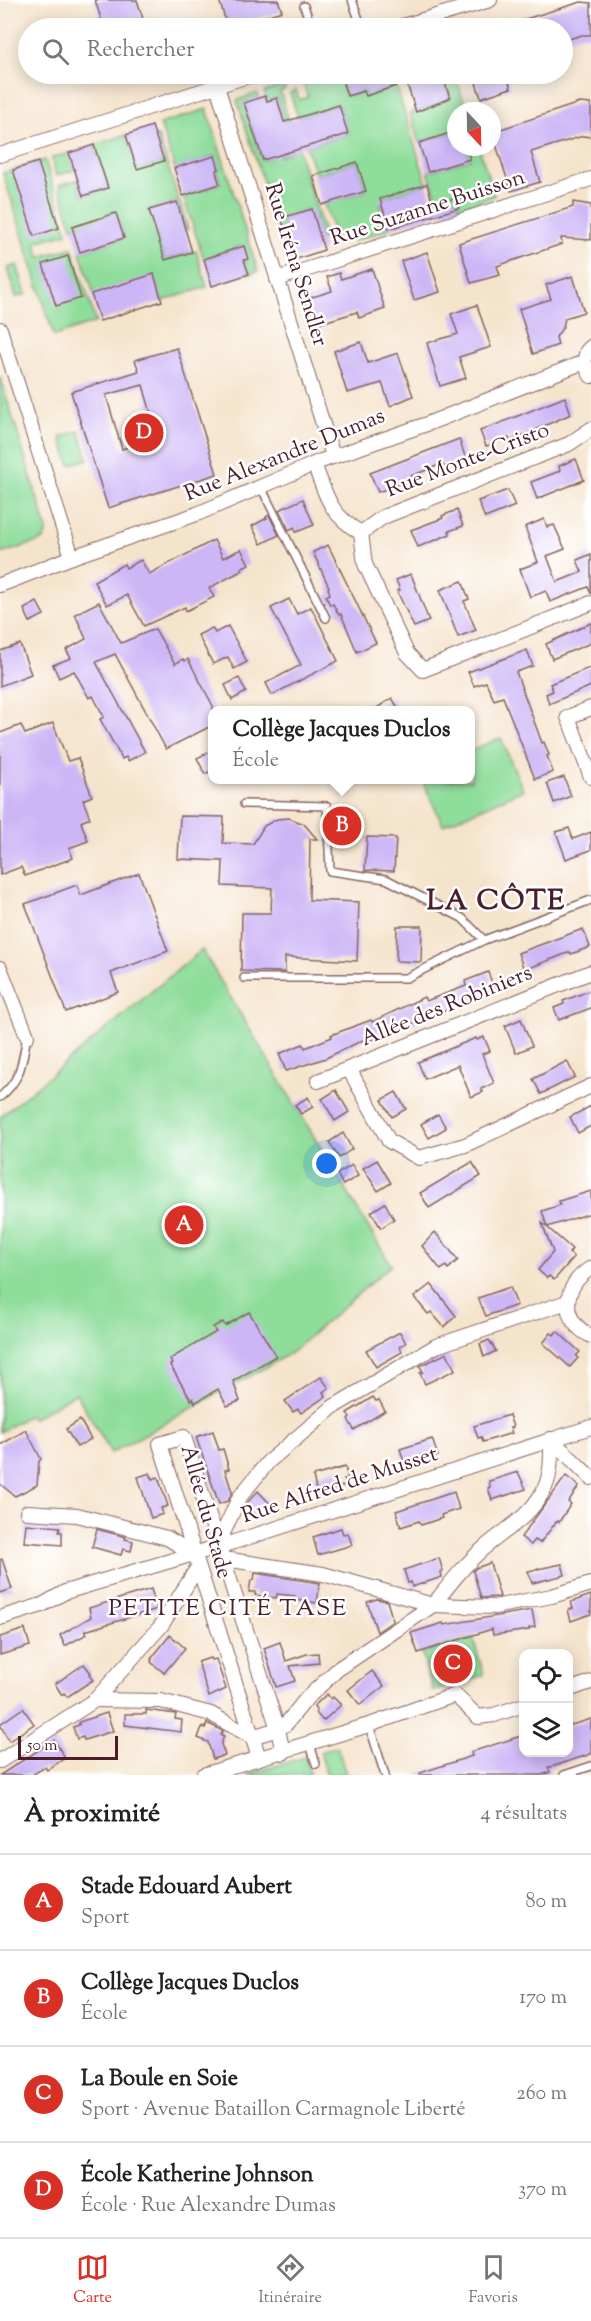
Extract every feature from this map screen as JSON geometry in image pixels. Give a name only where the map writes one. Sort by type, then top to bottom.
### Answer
[{"type":"street","points":[[422,18],[455,5],[490,0]]},
{"type":"street","points":[[0,155],[223,84]]},
{"type":"street","name":"Rue Iréna Sendler","points":[[217,86],[333,456]]},
{"type":"street","name":"Rue Suzanne Buisson","points":[[277,279],[591,179]]},
{"type":"street","points":[[0,329],[72,557]]},
{"type":"street","points":[[591,346],[584,362],[591,376]]},
{"type":"street","name":"Rue Alexandre Dumas","points":[[0,585],[72,557],[197,514],[333,456],[436,420],[584,362]]},
{"type":"street","name":"Rue Monte-Cristo","points":[[361,533],[383,517],[568,444],[591,429]]},
{"type":"street","points":[[314,464],[334,512],[343,522],[361,533],[365,564],[407,653],[423,670],[591,603]]},
{"type":"street","points":[[591,708],[568,717],[591,777]]},
{"type":"street","points":[[0,968],[27,1036]]},
{"type":"street","name":"Allée des Robiniers","points":[[318,1081],[591,972]]},
{"type":"street","points":[[349,1069],[389,1141],[419,1158],[465,1146],[591,1086]]},
{"type":"street","points":[[591,1268],[580,1274],[573,1284],[567,1302],[569,1314],[576,1324],[591,1336]]},
{"type":"street","points":[[567,1302],[436,1346],[333,1407],[268,1462],[239,1498],[224,1531],[222,1553],[323,1574],[433,1605],[494,1607],[552,1596],[591,1584]]},
{"type":"street","name":"Rue Alfred de Musset","points":[[0,1618],[42,1605],[65,1592],[222,1553],[551,1438],[591,1427]]},
{"type":"street","name":"Allée du Stade","points":[[259,1758],[160,1444],[184,1437],[278,1729],[283,1753]]},
{"type":"street","points":[[551,1438],[591,1478]]},
{"type":"street","points":[[95,1700],[161,1701],[211,1714],[252,1737],[278,1729],[286,1724],[306,1699],[338,1670],[433,1605],[461,1569],[520,1520],[543,1493],[551,1466],[551,1438]]},
{"type":"street","points":[[0,1761],[95,1700],[161,1626],[196,1561],[167,1538],[76,1515],[27,1512]]},
{"type":"street","points":[[573,1688],[591,1682]]},
{"type":"street","points":[[202,1775],[283,1753],[455,1695],[478,1717],[519,1706]]},
{"type":"lane","points":[[352,0],[358,18]]},
{"type":"lane","points":[[304,6],[308,18]]},
{"type":"lane","points":[[261,486],[326,618]]},
{"type":"lane","points":[[243,804],[327,806],[330,871],[386,879],[462,918],[484,940]]},
{"type":"lane","points":[[244,978],[406,978],[484,940],[591,900]]},
{"type":"lane","points":[[0,1096],[12,1087],[20,1074],[27,1036]]},
{"type":"lane","points":[[369,1725],[385,1775]]},
{"type":"lane","points":[[310,1744],[316,1764]]},
{"type":"lane","points":[[564,1775],[591,1766]]},
{"type":"green space","points":[[304,84],[343,84],[347,96],[364,91],[366,96],[396,86],[427,184],[383,198],[384,202],[381,204],[389,229],[353,241],[350,231],[335,236],[324,204],[366,191],[357,162],[316,175],[306,147],[348,134],[339,105],[298,118],[290,93],[296,90],[299,100],[308,97]]},
{"type":"green space","points":[[445,84],[458,84],[464,102],[447,102],[447,134],[419,143],[410,113],[435,106],[434,103],[450,98]]},
{"type":"green space","points":[[284,85],[285,89],[280,92],[326,239],[321,239],[314,216],[309,218],[307,210],[281,218],[294,260],[289,262],[237,100],[258,93],[259,98],[244,103],[262,160],[271,158],[270,153],[277,151],[279,156],[293,150],[277,98],[267,101],[264,92]]},
{"type":"green space","points":[[207,109],[258,271],[249,274],[244,260],[247,259],[243,246],[204,259],[183,196],[220,184],[215,156],[180,167],[176,172],[160,124]]},
{"type":"green space","points":[[126,135],[137,169],[163,161],[156,136],[158,136],[188,229],[186,230],[176,202],[150,210],[165,260],[196,251],[207,287],[162,301],[154,275],[94,294],[80,252],[124,238],[116,214],[72,227],[59,185],[77,180],[83,196],[108,188],[94,145]]},
{"type":"green space","points":[[69,153],[74,170],[56,176],[52,158]]},
{"type":"green space","points":[[469,156],[482,156],[494,196],[459,208],[456,198],[439,203],[428,172],[470,159]]},
{"type":"green space","points":[[45,160],[67,233],[36,242],[39,257],[72,248],[96,322],[54,336],[3,173]]},
{"type":"green space","points":[[17,265],[26,294],[16,297],[8,268]]},
{"type":"green space","points":[[0,376],[47,529],[44,540],[0,554]]},
{"type":"green space","points":[[79,431],[88,459],[70,465],[61,437]]},
{"type":"green space","points":[[501,738],[523,790],[443,825],[424,784],[475,784],[475,748]]},
{"type":"green space","points":[[202,950],[391,1265],[291,1353],[111,1453],[76,1393],[32,1419],[29,1415],[0,1432],[0,1117]]},
{"type":"green space","points":[[473,1638],[484,1675],[433,1691],[422,1653]]},
{"type":"green space","points":[[337,1746],[346,1774],[327,1775],[320,1752]]},
{"type":"green space","points":[[305,1757],[310,1774],[307,1775],[246,1775]]},
{"type":"building","points":[[95,0],[137,0],[143,18],[101,18]]},
{"type":"building","points":[[219,0],[278,0],[282,11],[260,18],[225,18]]},
{"type":"building","points":[[581,2],[591,3],[591,35],[573,38],[573,18],[529,18]]},
{"type":"building","points":[[343,84],[395,84],[396,86],[366,96],[364,91],[347,96]]},
{"type":"building","points":[[407,84],[445,84],[450,98],[416,112]]},
{"type":"building","points":[[476,84],[510,84],[511,88],[481,98]]},
{"type":"building","points":[[265,96],[267,101],[277,98],[284,122],[339,105],[348,134],[263,160],[244,103]]},
{"type":"building","points":[[579,103],[591,104],[591,137],[583,136],[531,152],[540,182],[511,191],[500,156],[501,129]]},
{"type":"building","points":[[152,126],[164,161],[137,169],[126,135]]},
{"type":"building","points":[[447,134],[447,156],[469,156],[470,159],[428,172],[419,143]]},
{"type":"building","points":[[94,145],[108,188],[83,196],[69,153]]},
{"type":"building","points":[[215,156],[220,184],[183,196],[174,168]]},
{"type":"building","points":[[38,162],[59,228],[34,236],[13,170]]},
{"type":"building","points":[[357,162],[366,191],[322,205],[313,176]]},
{"type":"building","points":[[427,184],[433,204],[456,198],[459,208],[389,229],[380,199]]},
{"type":"building","points":[[177,202],[192,252],[165,260],[149,210]]},
{"type":"building","points":[[573,202],[591,205],[591,240],[561,238],[562,244],[497,266],[500,275],[471,283],[459,243],[573,207]]},
{"type":"building","points":[[312,209],[324,250],[294,260],[281,218]]},
{"type":"building","points":[[116,213],[124,238],[80,252],[72,227]]},
{"type":"building","points":[[244,246],[248,259],[244,260],[249,274],[212,286],[204,259]]},
{"type":"building","points":[[427,252],[440,292],[414,300],[401,261]]},
{"type":"building","points":[[68,256],[81,298],[56,306],[43,264]]},
{"type":"building","points":[[372,269],[385,309],[359,318],[357,312],[314,325],[306,299],[332,291],[327,277],[339,273],[341,279]]},
{"type":"building","points":[[154,274],[162,301],[100,321],[91,294]]},
{"type":"building","points":[[573,276],[584,312],[565,318],[563,327],[556,337],[558,345],[533,354],[519,309],[551,299],[546,285]]},
{"type":"building","points":[[477,305],[491,347],[459,357],[466,378],[440,386],[427,343],[458,334],[451,314]]},
{"type":"building","points":[[361,342],[368,363],[398,353],[413,396],[390,406],[382,383],[347,393],[334,351]]},
{"type":"building","points":[[177,348],[217,474],[108,508],[71,392],[139,371],[135,360]],"holes":[[[143,385],[158,438],[122,449],[106,395]]]},
{"type":"building","points":[[565,397],[571,414],[510,441],[509,438],[486,446],[480,431]]},
{"type":"building","points":[[459,439],[466,459],[444,467],[442,464],[378,492],[370,473]]},
{"type":"building","points":[[576,459],[584,480],[537,499],[531,482],[560,471],[559,466]]},
{"type":"building","points":[[508,490],[515,506],[485,518],[478,501]]},
{"type":"building","points":[[303,499],[314,525],[296,532],[294,527],[289,530],[279,510]]},
{"type":"building","points":[[457,510],[463,526],[418,547],[411,530]]},
{"type":"building","points":[[269,515],[279,535],[261,544],[252,526]]},
{"type":"building","points":[[544,519],[547,527],[554,525],[565,549],[547,556],[557,582],[582,572],[577,560],[591,554],[591,594],[588,587],[550,602],[546,591],[530,597],[520,569],[538,562],[525,527]]},
{"type":"building","points":[[214,540],[223,558],[241,549],[249,564],[241,568],[243,570],[209,588],[214,597],[186,611],[185,607],[144,626],[127,595],[107,605],[94,581],[124,564],[126,568],[141,560],[149,574]]},
{"type":"building","points":[[328,545],[376,643],[357,652],[341,614],[339,615],[333,604],[330,605],[326,596],[330,594],[329,587],[313,552]]},
{"type":"building","points":[[411,574],[429,621],[414,627],[397,591],[400,590],[396,580]]},
{"type":"building","points":[[462,581],[469,599],[464,601],[476,630],[458,637],[440,590]]},
{"type":"building","points":[[289,599],[297,614],[311,607],[338,661],[272,695],[266,683],[301,665],[271,608]]},
{"type":"building","points":[[37,602],[44,615],[30,622],[24,609]]},
{"type":"building","points":[[99,602],[121,643],[155,629],[175,664],[188,659],[213,706],[208,706],[208,728],[166,749],[115,654],[96,662],[145,752],[128,761],[126,757],[122,759],[100,719],[104,717],[93,696],[89,698],[74,671],[59,678],[53,665],[71,658],[66,650],[86,639],[75,614]]},
{"type":"building","points":[[591,623],[591,643],[552,659],[546,644]]},
{"type":"building","points":[[228,626],[247,662],[234,669],[228,657],[213,664],[198,635],[212,628],[215,633]]},
{"type":"building","points":[[20,644],[31,674],[0,686],[0,651]]},
{"type":"building","points":[[527,650],[533,666],[516,672],[542,743],[544,742],[549,755],[547,756],[553,772],[535,779],[503,697],[494,700],[486,682],[474,686],[468,672]]},
{"type":"building","points":[[591,667],[591,686],[549,704],[546,694],[553,691],[550,684]]},
{"type":"building","points":[[239,678],[246,692],[232,700],[225,685]]},
{"type":"building","points":[[392,698],[397,706],[380,706]]},
{"type":"building","points":[[53,723],[68,761],[78,758],[92,796],[83,800],[90,818],[81,822],[88,841],[69,848],[73,858],[25,876],[21,867],[0,875],[0,733],[21,725],[25,734]]},
{"type":"building","points":[[208,752],[208,772],[205,774],[197,758]]},
{"type":"building","points":[[564,777],[571,796],[554,803],[547,783]]},
{"type":"building","points":[[180,816],[224,817],[223,843],[253,844],[264,826],[277,819],[289,818],[304,824],[317,839],[310,839],[309,900],[359,902],[357,961],[285,957],[285,972],[241,971],[242,913],[271,913],[272,888],[222,886],[223,861],[178,859]]},
{"type":"building","points":[[569,828],[573,839],[591,832],[591,850],[566,859],[556,832]]},
{"type":"building","points":[[367,837],[396,838],[394,871],[365,870]]},
{"type":"building","points":[[139,873],[168,951],[111,973],[118,992],[66,1012],[25,904],[77,885],[81,895]]},
{"type":"building","points":[[397,926],[422,926],[421,962],[396,961]]},
{"type":"building","points":[[583,929],[590,947],[571,954],[570,952],[524,970],[518,953]]},
{"type":"building","points":[[488,972],[495,991],[366,1042],[365,1039],[326,1058],[286,1071],[279,1054],[303,1044],[305,1048],[332,1037],[331,1035],[371,1020],[372,1022],[424,997],[426,1001],[466,986],[465,981]]},
{"type":"building","points":[[591,990],[591,1008],[559,1020],[554,1008],[564,1004],[563,1001]]},
{"type":"building","points":[[521,1019],[532,1046],[516,1053],[505,1026]]},
{"type":"building","points":[[484,1037],[490,1051],[482,1054],[494,1083],[481,1089],[483,1092],[471,1097],[458,1065],[425,1079],[418,1062],[476,1038],[477,1040]]},
{"type":"building","points":[[567,1061],[575,1077],[541,1094],[533,1079]]},
{"type":"building","points":[[336,1090],[349,1112],[335,1121],[322,1099]]},
{"type":"building","points":[[396,1092],[406,1109],[392,1117],[382,1100]]},
{"type":"building","points":[[308,1097],[313,1107],[301,1114],[295,1105]]},
{"type":"building","points":[[591,1106],[591,1126],[578,1133],[570,1117]]},
{"type":"building","points":[[438,1114],[446,1128],[429,1138],[421,1124]]},
{"type":"building","points":[[343,1133],[352,1149],[339,1158],[329,1142]]},
{"type":"building","points":[[377,1160],[391,1183],[378,1191],[363,1168]]},
{"type":"building","points":[[472,1162],[481,1176],[429,1208],[420,1193]]},
{"type":"building","points":[[352,1165],[358,1176],[343,1185],[337,1174]]},
{"type":"building","points":[[591,1191],[591,1213],[547,1227],[542,1211],[560,1205],[559,1201]]},
{"type":"building","points":[[385,1203],[394,1219],[381,1228],[371,1212]]},
{"type":"building","points":[[542,1223],[572,1249],[569,1253],[574,1257],[554,1280],[549,1276],[547,1278],[538,1270],[553,1252]]},
{"type":"building","points":[[435,1232],[458,1260],[448,1269],[446,1266],[441,1270],[422,1246]]},
{"type":"building","points":[[431,1284],[456,1316],[444,1327],[431,1312],[428,1314],[414,1297]]},
{"type":"building","points":[[510,1287],[517,1305],[486,1316],[478,1298]]},
{"type":"building","points":[[249,1312],[276,1356],[233,1381],[240,1401],[227,1406],[218,1389],[195,1403],[170,1365],[172,1364],[170,1359],[216,1332],[213,1327],[223,1322],[225,1326]]},
{"type":"building","points":[[557,1331],[580,1352],[570,1367],[543,1343],[551,1333],[554,1335]]},
{"type":"building","points":[[400,1332],[406,1343],[400,1346],[402,1352],[376,1367],[366,1350]]},
{"type":"building","points":[[489,1340],[496,1351],[484,1357],[480,1344]]},
{"type":"building","points":[[447,1353],[455,1370],[425,1384],[420,1373],[423,1372],[420,1366]]},
{"type":"building","points":[[321,1377],[329,1388],[323,1392],[326,1396],[301,1413],[298,1409],[293,1412],[285,1401]]},
{"type":"building","points":[[373,1397],[376,1401],[379,1400],[385,1411],[354,1430],[347,1413]]},
{"type":"building","points":[[509,1415],[513,1427],[510,1428],[512,1433],[483,1442],[481,1437],[478,1438],[474,1426]]},
{"type":"building","points":[[80,1420],[91,1439],[77,1447],[66,1429]]},
{"type":"building","points":[[26,1430],[41,1459],[37,1485],[15,1496],[0,1484],[0,1445]]},
{"type":"building","points":[[213,1431],[219,1450],[223,1449],[229,1469],[225,1470],[232,1492],[228,1501],[219,1504],[196,1437]]},
{"type":"building","points":[[432,1439],[438,1456],[409,1466],[405,1465],[400,1449]]},
{"type":"building","points":[[345,1467],[348,1478],[344,1479],[346,1485],[317,1494],[313,1476]]},
{"type":"building","points":[[518,1472],[526,1489],[492,1500],[488,1488],[490,1487],[489,1481]]},
{"type":"building","points":[[150,1473],[152,1479],[158,1477],[168,1506],[161,1508],[163,1514],[151,1518],[138,1477]]},
{"type":"building","points":[[566,1476],[579,1486],[568,1502],[571,1504],[559,1522],[557,1521],[540,1543],[535,1540],[531,1545],[521,1537]]},
{"type":"building","points":[[258,1491],[274,1508],[259,1518],[246,1504]]},
{"type":"building","points":[[454,1492],[459,1509],[421,1525],[419,1521],[401,1527],[396,1511]]},
{"type":"building","points":[[26,1524],[60,1527],[62,1545],[24,1542]]},
{"type":"building","points":[[341,1528],[343,1534],[348,1533],[352,1545],[318,1555],[313,1537]]},
{"type":"building","points":[[97,1529],[133,1541],[131,1551],[123,1549],[121,1555],[92,1547]]},
{"type":"building","points":[[439,1558],[443,1571],[441,1572],[442,1577],[412,1587],[411,1582],[408,1583],[404,1570]]},
{"type":"building","points":[[2,1559],[12,1589],[0,1593],[0,1560]]},
{"type":"building","points":[[490,1563],[500,1597],[481,1598],[473,1571]]},
{"type":"building","points":[[562,1564],[565,1575],[532,1583],[528,1571]]},
{"type":"building","points":[[255,1573],[320,1583],[317,1603],[295,1600],[295,1596],[277,1594],[276,1598],[255,1595],[255,1592],[249,1592]]},
{"type":"building","points":[[151,1589],[157,1609],[85,1631],[87,1634],[65,1646],[60,1635],[91,1617],[89,1608]]},
{"type":"building","points":[[591,1595],[591,1614],[571,1621],[568,1610],[573,1608],[571,1602]]},
{"type":"building","points":[[377,1599],[387,1601],[393,1621],[377,1632],[367,1602]]},
{"type":"building","points":[[532,1610],[535,1627],[529,1630],[493,1635],[492,1629],[418,1653],[411,1633],[443,1623],[444,1625]]},
{"type":"building","points":[[25,1629],[30,1646],[0,1655],[0,1637]]},
{"type":"building","points":[[170,1635],[185,1648],[164,1673],[151,1662],[151,1659]]},
{"type":"building","points":[[280,1642],[286,1661],[318,1653],[319,1663],[290,1666],[295,1681],[276,1687],[264,1648]]},
{"type":"building","points":[[210,1658],[211,1660],[216,1659],[226,1689],[209,1697],[198,1662]]},
{"type":"building","points":[[84,1664],[93,1680],[67,1697],[64,1693],[62,1695],[55,1684]]},
{"type":"building","points":[[372,1671],[384,1686],[360,1705],[348,1690]]},
{"type":"building","points":[[327,1694],[341,1705],[323,1721],[316,1713],[314,1706]]},
{"type":"building","points":[[23,1708],[34,1724],[9,1741],[0,1724]]},
{"type":"building","points":[[146,1710],[176,1714],[175,1719],[182,1720],[181,1732],[125,1725],[125,1714],[146,1714]]},
{"type":"building","points":[[107,1713],[113,1731],[84,1740],[83,1737],[77,1739],[73,1727],[79,1725],[79,1722]]},
{"type":"building","points":[[591,1719],[591,1754],[548,1768],[550,1772],[542,1775],[420,1775],[420,1773],[472,1756],[471,1752],[519,1737],[519,1757],[573,1757],[573,1724]]},
{"type":"building","points":[[207,1723],[223,1731],[221,1744],[225,1755],[213,1759],[208,1742],[198,1738],[202,1727],[205,1728]]},
{"type":"building","points":[[54,1740],[65,1758],[47,1770],[45,1767],[32,1775],[0,1775]]},
{"type":"place","name":"École Katherine Johnson","points":[[144,433]]},
{"type":"place","name":"Collège Jacques Duclos","points":[[342,826]]},
{"type":"place","name":"Stade Edouard Aubert","points":[[184,1225]]},
{"type":"place","name":"La Boule en Soie","points":[[453,1664]]},
{"type":"district","name":"LA CÔTE","points":[[496,902]]},
{"type":"district","name":"PETITE CITÉ TASE","points":[[228,1609]]}]
